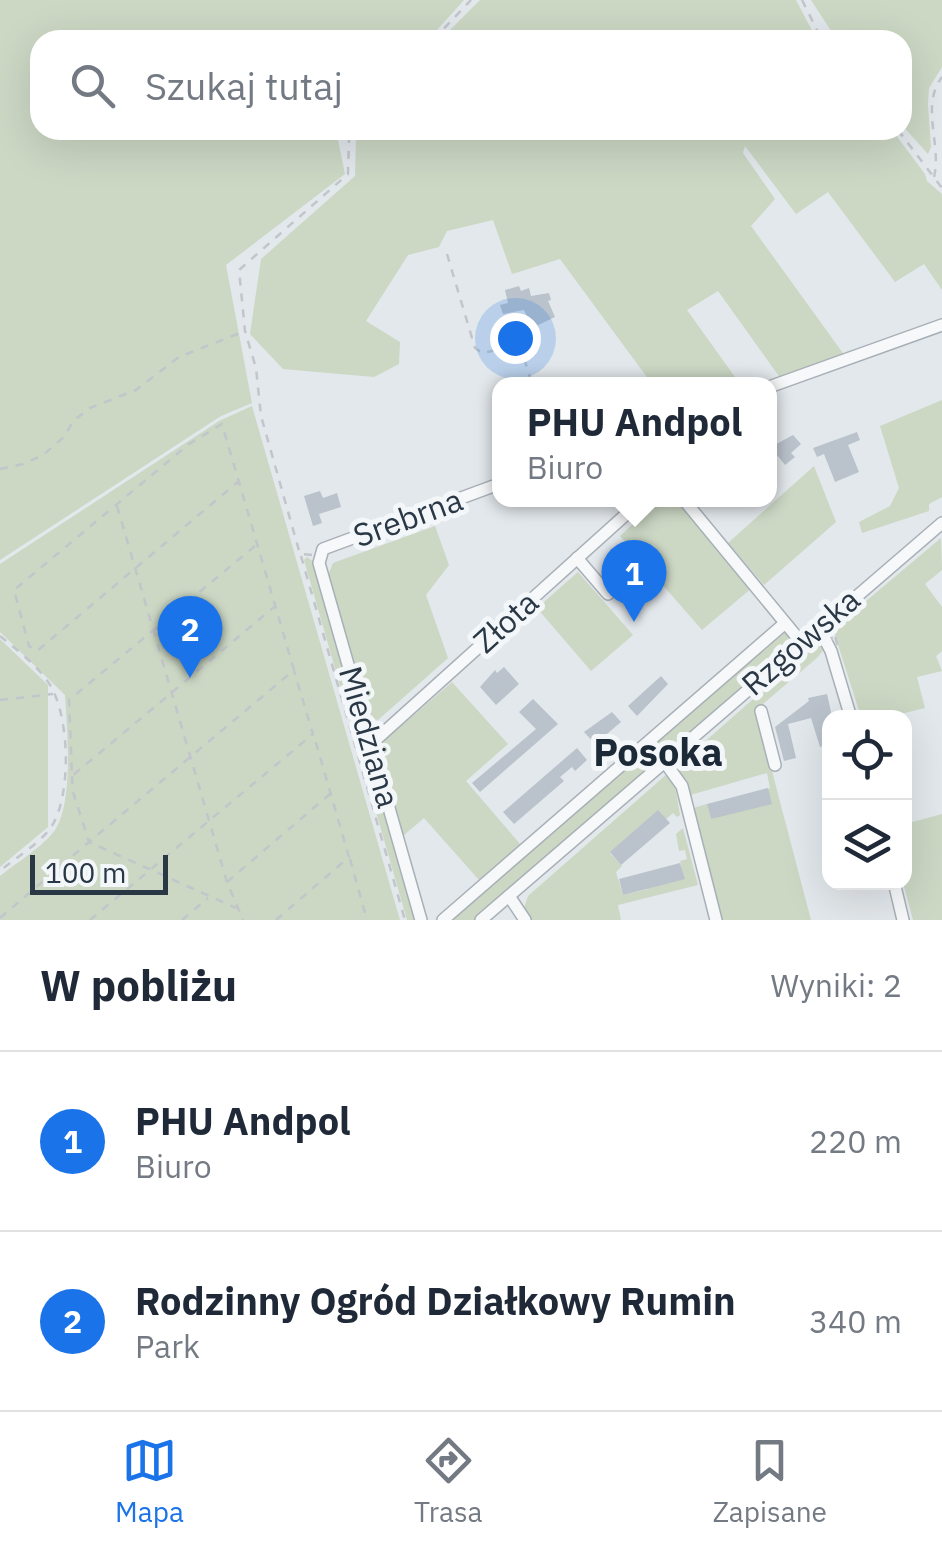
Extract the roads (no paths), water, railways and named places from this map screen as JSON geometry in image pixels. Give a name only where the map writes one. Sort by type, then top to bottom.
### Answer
[{"type":"street","points":[[777,384],[942,325]]},
{"type":"street","name":"Srebrna","points":[[319,554],[323,549],[492,487]]},
{"type":"street","name":"Złota","points":[[371,744],[634,507]]},
{"type":"street","points":[[690,507],[801,642]]},
{"type":"street","name":"Rzgowska","points":[[481,920],[941,525]]},
{"type":"street","name":"Miedziana","points":[[319,554],[421,920]]},
{"type":"street","points":[[577,558],[608,594]]},
{"type":"street","points":[[442,920],[784,624]]},
{"type":"street","points":[[818,628],[832,651],[849,710]]},
{"type":"street","points":[[761,712],[774,765]]},
{"type":"street","points":[[664,760],[682,786],[716,920]]},
{"type":"street","points":[[896,890],[903,920]]},
{"type":"street","points":[[509,896],[524,920]]},
{"type":"place","name":"PHU Andpol","points":[[634,622]]},
{"type":"place","name":"Rodzinny Ogród Działkowy Rumin","points":[[190,678]]},
{"type":"district","name":"Posoka","points":[[658,753]]}]
